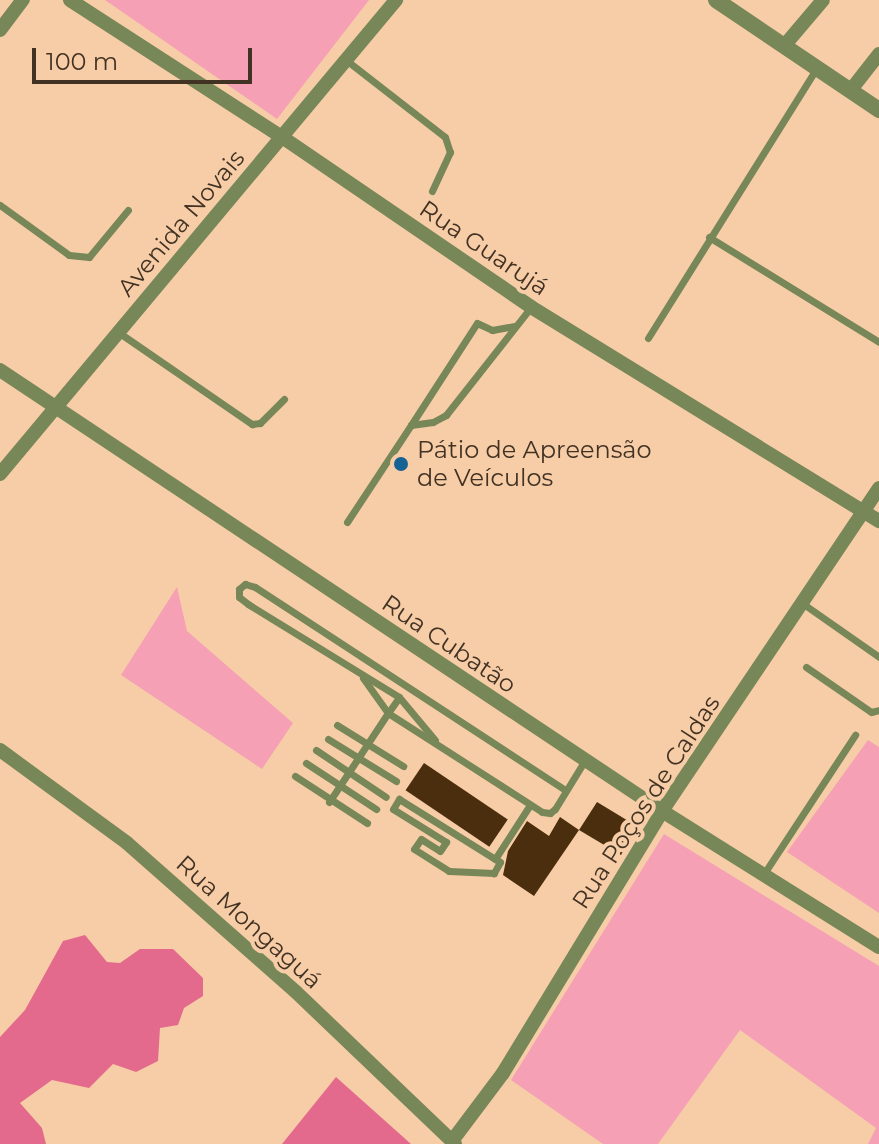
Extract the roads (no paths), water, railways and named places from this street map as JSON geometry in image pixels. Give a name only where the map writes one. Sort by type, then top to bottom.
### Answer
[{"type":"street","points":[[0,30],[23,0]]},
{"type":"street","name":"Rua Guarujá","points":[[70,0],[282,137],[531,307],[879,521]]},
{"type":"street","name":"Avenida Novais","points":[[0,474],[396,0]]},
{"type":"street","points":[[716,0],[735,6],[784,46],[879,110]]},
{"type":"street","points":[[784,46],[823,0]]},
{"type":"street","points":[[850,91],[879,54]]},
{"type":"street","name":"Rua Cubatão","points":[[0,370],[662,811],[879,947]]},
{"type":"street","name":"Rua Poços de Caldas","points":[[454,1142],[503,1073],[662,811],[879,488]]},
{"type":"street","name":"Rua Mongaguá","points":[[0,750],[127,843],[296,992],[454,1142]]},
{"type":"lane","points":[[346,60],[445,137],[450,152],[432,191]]},
{"type":"lane","points":[[648,338],[816,69]]},
{"type":"lane","points":[[0,205],[69,255],[89,257],[128,210]]},
{"type":"lane","points":[[709,237],[879,342]]},
{"type":"lane","points":[[411,425],[433,422],[446,415],[531,307]]},
{"type":"lane","points":[[347,522],[477,323],[492,330],[515,326]]},
{"type":"lane","points":[[118,332],[252,424],[260,423],[284,399]]},
{"type":"lane","points":[[440,747],[399,697],[239,597],[239,589],[245,584],[255,587],[565,790]]},
{"type":"lane","points":[[802,603],[879,657]]},
{"type":"lane","points":[[806,667],[871,712],[879,710]]},
{"type":"lane","points":[[359,673],[388,713],[530,805],[550,813],[585,760]]},
{"type":"lane","points":[[330,800],[399,697]]},
{"type":"lane","points":[[337,725],[403,766]]},
{"type":"lane","points":[[763,875],[855,735]]},
{"type":"lane","points":[[328,739],[396,781]]},
{"type":"lane","points":[[316,750],[386,797]]},
{"type":"lane","points":[[306,763],[376,809]]},
{"type":"lane","points":[[295,776],[367,823]]},
{"type":"lane","points":[[399,799],[495,859],[500,862],[494,873],[449,871],[414,849],[421,839],[440,851],[446,842],[393,809],[399,799]]},
{"type":"lane","points":[[495,859],[530,805]]},
{"type":"place","name":"Pátio de Apreensão de Veículos","points":[[401,464]]}]
